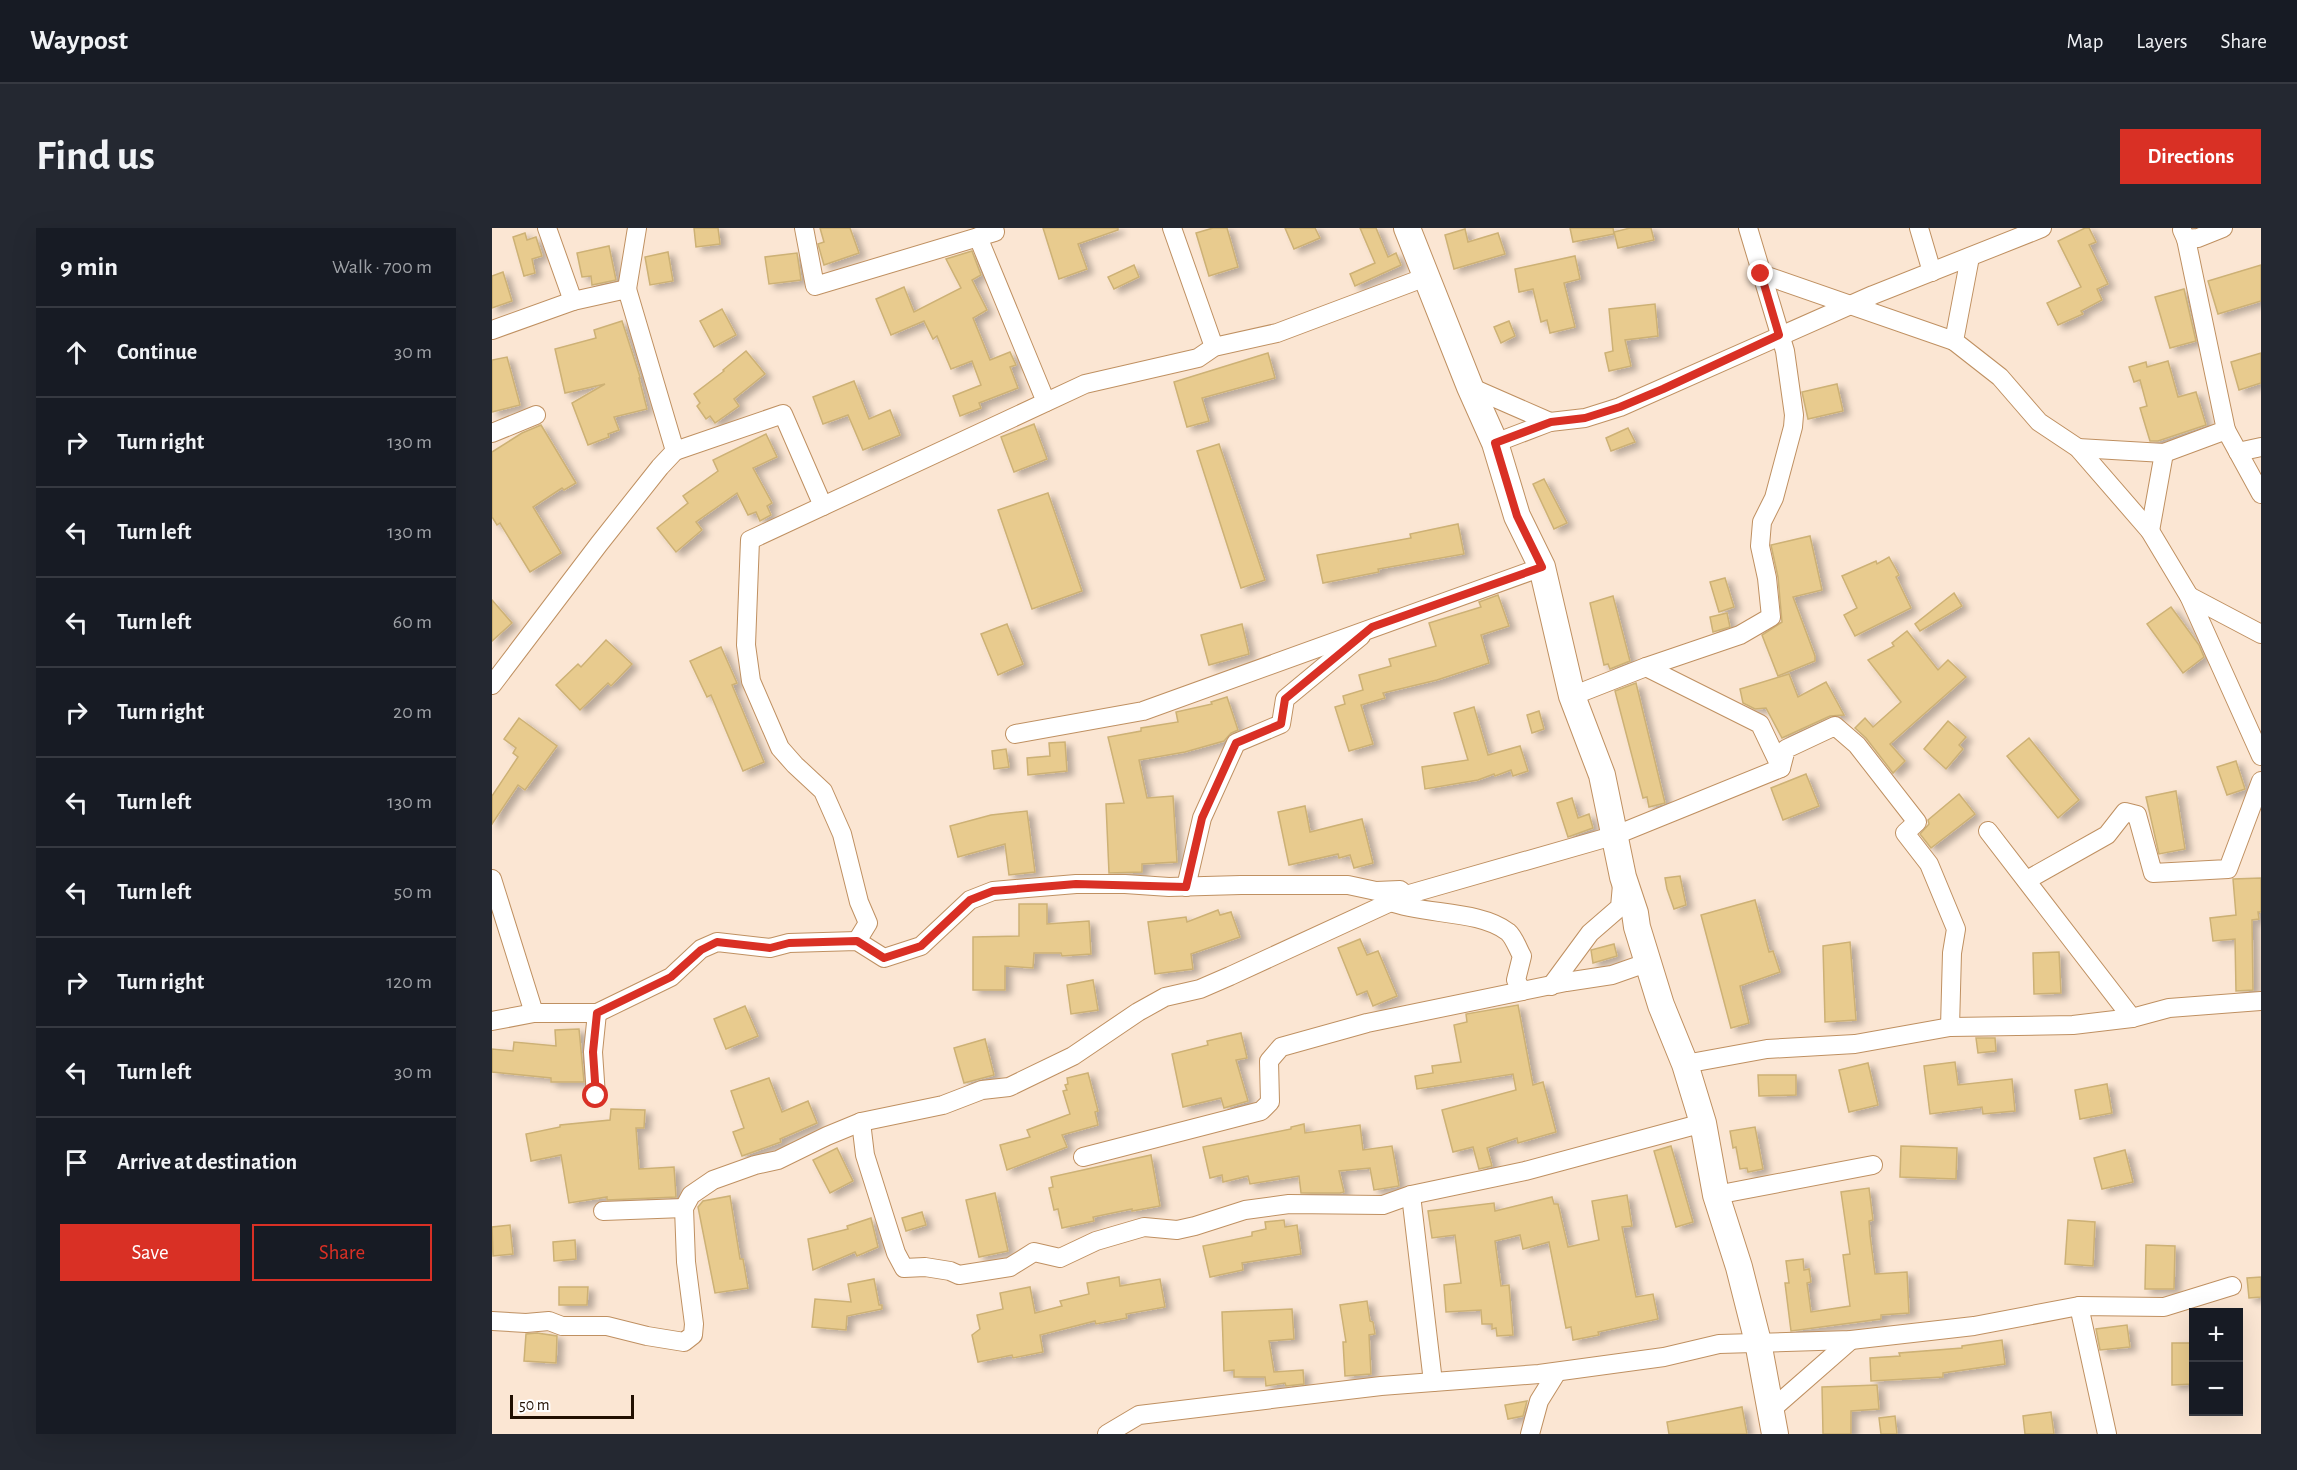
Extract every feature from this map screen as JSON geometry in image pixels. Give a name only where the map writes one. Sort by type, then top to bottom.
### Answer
[{"type":"street","points":[[547,228],[573,301]]},
{"type":"street","points":[[637,228],[627,289],[675,451]]},
{"type":"street","points":[[804,228],[815,286],[986,232],[1046,402]]},
{"type":"street","points":[[1172,228],[1214,346]]},
{"type":"street","points":[[1407,228],[1470,387],[1495,443],[1517,516],[1542,567],[1572,696],[1602,775],[1623,877],[1661,1005],[1685,1064],[1703,1123],[1716,1195],[1739,1267],[1758,1342],[1773,1422]]},
{"type":"street","points":[[1572,696],[1646,667],[1740,635],[1771,617],[1767,578],[1760,546],[1762,522],[1774,498],[1793,427],[1794,415],[1785,351],[1748,228]]},
{"type":"street","points":[[1919,228],[1932,272]]},
{"type":"street","points":[[1495,443],[1551,422],[1585,418],[1620,407],[1779,335],[2042,228]]},
{"type":"street","points":[[2184,233],[2199,238],[2223,228]]},
{"type":"street","points":[[2184,233],[2226,430],[2261,494]]},
{"type":"street","points":[[1954,341],[1970,257]]},
{"type":"street","points":[[1761,274],[1954,341],[2000,377],[2039,422],[2078,447],[2150,531],[2189,596],[2261,754]]},
{"type":"street","points":[[857,941],[868,923],[859,902],[842,834],[823,791],[780,748],[751,681],[746,645],[750,540],[1084,384],[1198,358],[1214,346],[1277,333],[1425,277]]},
{"type":"street","points":[[492,330],[573,301],[627,289]]},
{"type":"street","points":[[1470,387],[1551,422]]},
{"type":"street","points":[[492,686],[599,544],[675,451],[783,414],[823,506]]},
{"type":"street","points":[[492,433],[536,415]]},
{"type":"street","points":[[2078,447],[2164,453],[2226,430]]},
{"type":"street","points":[[2238,452],[2261,447]]},
{"type":"street","points":[[2150,531],[2164,453]]},
{"type":"street","points":[[1015,734],[1143,711],[1542,567]]},
{"type":"street","points":[[2189,596],[2261,634]]},
{"type":"street","points":[[1186,887],[1202,818],[1236,743],[1281,724],[1285,699],[1372,627]]},
{"type":"street","points":[[1646,667],[1760,724],[1781,768]]},
{"type":"street","points":[[1781,768],[1786,749],[1835,726],[1857,745],[1917,822],[1905,833],[1929,864],[1956,928],[1952,953],[1950,1027]]},
{"type":"street","points":[[492,1321],[526,1323],[549,1321],[562,1326],[607,1326],[684,1342],[693,1335],[694,1324],[686,1262],[684,1208],[691,1195],[713,1180],[755,1165],[778,1160],[861,1122],[933,1108],[982,1090],[1010,1087],[1073,1056],[1138,1012],[1165,997],[1220,980],[1398,899],[1616,835],[1781,768]]},
{"type":"street","points":[[2027,880],[2107,835],[2125,812],[2137,815],[2153,873],[2228,869],[2261,781]]},
{"type":"street","points":[[1988,831],[2132,1018]]},
{"type":"street","points":[[1551,986],[1590,933],[1620,907],[1623,877]]},
{"type":"street","points":[[492,879],[534,1013]]},
{"type":"street","points":[[492,1021],[534,1013],[597,1013],[671,977],[701,950],[717,942],[770,948],[789,943],[857,941],[884,958],[921,946],[970,900],[993,891],[1076,884],[1186,887],[1348,885],[1376,891],[1400,890],[1398,899]]},
{"type":"street","points":[[1398,899],[1405,908],[1483,920],[1510,933],[1522,957],[1516,980],[1521,991]]},
{"type":"street","points":[[1083,1156],[1261,1111],[1270,1102],[1269,1061],[1281,1047],[1368,1023],[1566,982],[1612,975],[1649,962]]},
{"type":"street","points":[[1685,1064],[1767,1049],[1855,1044],[1950,1027],[2073,1025],[2132,1018],[2169,1008],[2261,1001]]},
{"type":"street","points":[[596,1096],[593,1052],[597,1013]]},
{"type":"street","points":[[861,1122],[865,1155],[896,1253],[904,1268],[942,1270],[958,1275],[1010,1267],[1034,1252],[1060,1258],[1096,1241],[1144,1227],[1177,1230],[1245,1210],[1289,1204],[1383,1205],[1411,1195],[1525,1171],[1703,1123]]},
{"type":"street","points":[[1716,1195],[1873,1165]]},
{"type":"street","points":[[1411,1195],[1433,1382]]},
{"type":"street","points":[[603,1211],[684,1208]]},
{"type":"street","points":[[1107,1434],[1139,1415],[1381,1386],[1557,1372],[1664,1357],[1719,1344],[1851,1340],[1974,1326],[2079,1306],[2164,1307],[2232,1286]]},
{"type":"street","points":[[2079,1306],[2107,1434]]},
{"type":"street","points":[[1773,1422],[1851,1340]]},
{"type":"street","points":[[1530,1434],[1539,1401],[1557,1372]]},
{"type":"building","points":[[694,228],[718,228],[720,244],[696,247]]},
{"type":"building","points":[[820,228],[850,228],[859,253],[824,265],[818,244],[824,242]]},
{"type":"building","points":[[1043,228],[1118,228],[1118,230],[1078,244],[1087,269],[1059,279]]},
{"type":"building","points":[[1213,228],[1227,228],[1238,267],[1209,276],[1196,233]]},
{"type":"building","points":[[1285,228],[1315,228],[1320,238],[1294,249]]},
{"type":"building","points":[[1360,228],[1376,228],[1388,257],[1396,253],[1401,265],[1355,286],[1350,274],[1375,263]]},
{"type":"building","points":[[1570,228],[1613,228],[1614,234],[1573,242]]},
{"type":"building","points":[[1630,228],[1651,228],[1654,240],[1618,248],[1614,232]]},
{"type":"building","points":[[2089,228],[2096,242],[2089,245],[2108,284],[2097,289],[2102,300],[2081,311],[2083,314],[2058,325],[2047,303],[2081,287],[2058,241]]},
{"type":"building","points":[[1465,229],[1468,242],[1498,233],[1505,254],[1454,269],[1445,235]]},
{"type":"building","points":[[525,233],[527,240],[536,237],[542,256],[532,259],[535,273],[524,276],[513,237]]},
{"type":"building","points":[[609,246],[616,280],[592,285],[591,276],[582,277],[577,253]]},
{"type":"building","points":[[972,251],[981,275],[972,280],[987,310],[973,318],[990,360],[1010,352],[1016,365],[1010,367],[1018,388],[979,403],[981,408],[960,416],[953,396],[981,385],[972,361],[951,369],[937,336],[933,339],[924,321],[891,335],[876,299],[904,287],[914,312],[961,288],[946,259]]},
{"type":"building","points":[[668,252],[673,281],[650,285],[645,257]]},
{"type":"building","points":[[797,253],[801,280],[769,284],[765,257]]},
{"type":"building","points":[[1575,256],[1580,279],[1564,283],[1575,327],[1550,333],[1547,320],[1541,322],[1533,289],[1519,292],[1515,269]]},
{"type":"building","points":[[1134,265],[1139,277],[1114,289],[1108,277]]},
{"type":"building","points":[[2261,265],[2261,301],[2218,314],[2208,281]]},
{"type":"building","points":[[503,272],[512,301],[492,308],[492,276]]},
{"type":"building","points":[[2184,289],[2196,341],[2170,348],[2155,297]]},
{"type":"building","points":[[1655,304],[1658,336],[1625,340],[1631,366],[1609,371],[1605,353],[1613,351],[1609,309]]},
{"type":"building","points":[[722,309],[736,335],[714,347],[700,321]]},
{"type":"building","points":[[622,321],[640,377],[647,409],[614,417],[619,430],[608,434],[609,437],[588,445],[572,403],[605,384],[565,393],[555,349],[596,338],[594,330]]},
{"type":"building","points":[[1509,321],[1515,336],[1501,343],[1494,327]]},
{"type":"building","points":[[746,351],[765,374],[734,399],[739,406],[715,423],[710,416],[706,419],[697,406],[700,403],[694,394]]},
{"type":"building","points":[[1268,353],[1275,378],[1202,398],[1209,421],[1187,427],[1174,382]]},
{"type":"building","points":[[2261,353],[2261,383],[2239,390],[2231,362]]},
{"type":"building","points":[[507,357],[520,405],[492,412],[492,360]]},
{"type":"building","points":[[2168,361],[2178,397],[2196,392],[2206,425],[2158,441],[2150,441],[2140,408],[2147,406],[2140,380],[2134,382],[2129,367],[2146,362],[2147,367]]},
{"type":"building","points":[[854,381],[869,419],[890,410],[900,435],[863,450],[848,415],[823,424],[813,397]]},
{"type":"building","points":[[1837,384],[1843,411],[1808,419],[1802,392]]},
{"type":"building","points":[[1034,424],[1047,459],[1014,472],[1001,437]]},
{"type":"building","points":[[541,425],[576,483],[564,490],[562,488],[533,507],[561,553],[530,572],[500,523],[497,525],[492,517],[492,452],[522,433]]},
{"type":"building","points":[[1628,428],[1635,442],[1611,451],[1606,438]]},
{"type":"building","points":[[766,434],[777,457],[753,468],[772,503],[767,506],[771,515],[760,521],[756,512],[748,515],[737,493],[696,522],[702,530],[676,552],[657,528],[688,503],[683,496],[718,471],[713,460]]},
{"type":"building","points":[[1219,444],[1265,580],[1241,588],[1197,451]]},
{"type":"building","points":[[1544,479],[1567,523],[1554,529],[1533,484]]},
{"type":"building","points":[[1048,493],[1082,591],[1032,609],[998,510]]},
{"type":"building","points":[[1458,524],[1464,554],[1378,569],[1379,572],[1323,583],[1317,555],[1411,538],[1410,534]]},
{"type":"building","points":[[1810,536],[1822,590],[1793,597],[1815,661],[1778,676],[1762,635],[1782,622],[1778,577],[1771,545]]},
{"type":"building","points":[[1889,557],[1899,575],[1896,577],[1911,608],[1855,636],[1844,615],[1857,608],[1842,576],[1876,561],[1877,564]]},
{"type":"building","points":[[1725,578],[1734,607],[1719,612],[1710,582]]},
{"type":"building","points":[[1954,593],[1962,606],[1920,631],[1915,624]]},
{"type":"building","points":[[1498,595],[1509,626],[1481,635],[1489,663],[1437,680],[1383,693],[1385,698],[1361,705],[1373,744],[1349,751],[1335,707],[1345,704],[1343,696],[1363,690],[1359,675],[1391,666],[1389,659],[1436,646],[1429,623],[1481,607],[1479,602]]},
{"type":"building","points":[[1613,596],[1630,661],[1610,669],[1608,664],[1604,665],[1590,603]]},
{"type":"building","points":[[492,600],[512,623],[492,641]]},
{"type":"building","points":[[2171,607],[2199,645],[2204,657],[2183,673],[2147,624]]},
{"type":"building","points":[[1727,613],[1730,627],[1713,632],[1710,617]]},
{"type":"building","points":[[1007,624],[1023,664],[998,675],[981,634]]},
{"type":"building","points":[[1242,624],[1249,654],[1209,665],[1201,635]]},
{"type":"building","points":[[1907,631],[1938,670],[1948,660],[1966,677],[1890,744],[1905,761],[1893,773],[1866,738],[1855,728],[1865,718],[1873,727],[1901,702],[1868,660],[1894,646],[1892,643]]},
{"type":"building","points":[[606,640],[632,664],[611,686],[608,683],[580,710],[556,685],[578,664],[581,667]]},
{"type":"building","points":[[721,647],[737,683],[732,685],[764,762],[743,771],[711,695],[707,697],[690,661]]},
{"type":"building","points":[[1789,674],[1798,697],[1826,682],[1844,715],[1830,716],[1782,738],[1766,708],[1755,709],[1743,703],[1740,689]]},
{"type":"building","points":[[1636,683],[1665,803],[1649,807],[1647,797],[1643,798],[1615,691]]},
{"type":"building","points":[[1227,697],[1238,730],[1231,733],[1224,741],[1185,752],[1139,760],[1147,798],[1173,796],[1177,862],[1142,864],[1142,872],[1109,873],[1106,804],[1124,803],[1108,737],[1141,731],[1141,728],[1178,722],[1176,712],[1212,704],[1211,702]]},
{"type":"building","points":[[1474,707],[1488,755],[1520,746],[1528,771],[1513,776],[1511,770],[1478,780],[1425,789],[1422,767],[1468,760],[1454,713]]},
{"type":"building","points":[[1539,711],[1544,729],[1532,733],[1527,715]]},
{"type":"building","points":[[519,718],[557,746],[525,790],[518,785],[492,824],[492,796],[518,757],[513,753],[516,748],[504,739]]},
{"type":"building","points":[[1948,721],[1966,737],[1959,745],[1963,749],[1946,769],[1924,749]]},
{"type":"building","points":[[2029,738],[2079,800],[2058,818],[2007,756]]},
{"type":"building","points":[[1065,742],[1067,771],[1028,775],[1027,758],[1050,756],[1049,743]]},
{"type":"building","points":[[1006,749],[1009,767],[994,769],[992,751]]},
{"type":"building","points":[[2236,761],[2245,789],[2227,795],[2217,767]]},
{"type":"building","points":[[1806,774],[1819,806],[1783,820],[1771,788]]},
{"type":"building","points":[[2176,791],[2185,849],[2159,854],[2146,797]]},
{"type":"building","points":[[1959,794],[1975,814],[1931,848],[1920,834],[1929,824],[1928,820]]},
{"type":"building","points":[[1572,798],[1578,818],[1589,814],[1593,828],[1568,837],[1557,803]]},
{"type":"building","points":[[1305,806],[1310,832],[1362,819],[1373,863],[1354,868],[1350,855],[1339,858],[1338,854],[1289,865],[1278,812]]},
{"type":"building","points":[[1027,811],[1035,872],[1009,875],[1005,844],[958,857],[950,826],[991,815]]},
{"type":"building","points":[[1680,876],[1686,905],[1674,909],[1665,878]]},
{"type":"building","points":[[2261,878],[2261,912],[2258,912],[2259,919],[2252,920],[2253,990],[2236,991],[2235,939],[2213,941],[2210,918],[2236,915],[2233,879]]},
{"type":"building","points":[[1755,900],[1769,952],[1773,951],[1780,972],[1740,986],[1749,1023],[1731,1028],[1701,915]]},
{"type":"building","points":[[1019,904],[1047,904],[1047,924],[1089,921],[1091,954],[1062,956],[1061,953],[1034,953],[1033,968],[1005,966],[1005,990],[973,990],[973,937],[1019,936]]},
{"type":"building","points":[[1218,910],[1220,915],[1231,912],[1240,937],[1191,954],[1193,969],[1155,974],[1148,922],[1186,917],[1187,922]]},
{"type":"building","points":[[1360,939],[1367,955],[1378,951],[1397,996],[1373,1006],[1367,991],[1357,995],[1338,948]]},
{"type":"building","points":[[1850,942],[1856,1020],[1825,1022],[1823,946]]},
{"type":"building","points":[[1614,944],[1617,956],[1593,963],[1591,950]]},
{"type":"building","points":[[2059,952],[2061,993],[2034,994],[2033,953]]},
{"type":"building","points":[[1093,980],[1098,1010],[1071,1014],[1067,985]]},
{"type":"building","points":[[1518,1005],[1533,1085],[1543,1082],[1556,1132],[1518,1143],[1517,1138],[1487,1148],[1492,1166],[1479,1169],[1473,1147],[1453,1152],[1442,1110],[1516,1090],[1513,1074],[1417,1089],[1415,1076],[1433,1073],[1432,1066],[1461,1062],[1454,1025],[1467,1022],[1466,1014]]},
{"type":"building","points":[[745,1006],[758,1036],[726,1049],[714,1019]]},
{"type":"building","points":[[579,1029],[584,1082],[551,1082],[551,1078],[492,1072],[492,1049],[513,1051],[514,1042],[556,1046],[555,1030]]},
{"type":"building","points":[[1241,1033],[1247,1058],[1236,1060],[1248,1101],[1224,1108],[1221,1098],[1183,1107],[1172,1054],[1208,1045],[1207,1041]]},
{"type":"building","points":[[1976,1038],[1995,1038],[1996,1051],[1978,1053]]},
{"type":"building","points":[[985,1039],[994,1075],[964,1083],[954,1048]]},
{"type":"building","points":[[1955,1062],[1958,1085],[2012,1079],[2015,1111],[1983,1114],[1982,1107],[1930,1114],[1924,1066]]},
{"type":"building","points":[[1868,1063],[1878,1105],[1849,1112],[1839,1070]]},
{"type":"building","points":[[1088,1073],[1098,1111],[1095,1112],[1098,1125],[1062,1135],[1067,1147],[1007,1170],[1000,1145],[1030,1137],[1027,1130],[1070,1114],[1063,1091],[1067,1090],[1065,1085],[1068,1084],[1067,1078]]},
{"type":"building","points":[[1758,1075],[1796,1075],[1796,1095],[1759,1096]]},
{"type":"building","points":[[769,1078],[782,1112],[808,1101],[817,1123],[780,1139],[781,1142],[742,1156],[733,1132],[744,1128],[731,1091]]},
{"type":"building","points":[[2107,1084],[2112,1113],[2080,1119],[2075,1090]]},
{"type":"building","points":[[611,1109],[645,1110],[644,1128],[636,1128],[639,1169],[674,1167],[676,1197],[607,1200],[607,1197],[569,1203],[561,1155],[531,1161],[526,1134],[560,1127],[560,1125],[610,1120]]},
{"type":"building","points":[[1304,1124],[1305,1133],[1360,1125],[1363,1150],[1392,1146],[1399,1186],[1374,1190],[1370,1168],[1339,1171],[1344,1192],[1340,1193],[1301,1193],[1299,1176],[1250,1184],[1248,1176],[1223,1182],[1222,1175],[1210,1178],[1203,1147],[1291,1129],[1291,1127]]},
{"type":"building","points":[[1755,1127],[1763,1169],[1748,1172],[1747,1168],[1740,1169],[1730,1131]]},
{"type":"building","points":[[1671,1146],[1693,1222],[1676,1227],[1654,1151]]},
{"type":"building","points":[[1901,1146],[1957,1148],[1956,1179],[1900,1177]]},
{"type":"building","points":[[837,1148],[853,1181],[830,1193],[813,1160]]},
{"type":"building","points":[[2125,1150],[2133,1182],[2102,1189],[2094,1158]]},
{"type":"building","points":[[1151,1155],[1160,1206],[1093,1217],[1094,1221],[1062,1228],[1058,1209],[1054,1210],[1049,1188],[1053,1187],[1051,1177]]},
{"type":"building","points":[[1869,1188],[1873,1220],[1869,1221],[1875,1274],[1907,1272],[1909,1313],[1881,1315],[1881,1319],[1791,1331],[1785,1283],[1789,1283],[1786,1261],[1803,1259],[1804,1270],[1809,1269],[1811,1282],[1807,1283],[1811,1312],[1850,1306],[1843,1255],[1850,1254],[1841,1192]]},
{"type":"building","points":[[995,1193],[1008,1251],[979,1257],[966,1200]]},
{"type":"building","points":[[1627,1195],[1632,1226],[1622,1227],[1636,1297],[1653,1294],[1658,1319],[1573,1340],[1571,1327],[1566,1328],[1549,1242],[1523,1249],[1520,1235],[1495,1241],[1501,1286],[1509,1285],[1513,1335],[1497,1336],[1496,1328],[1492,1329],[1492,1324],[1482,1324],[1481,1310],[1446,1312],[1444,1285],[1461,1283],[1455,1235],[1432,1238],[1428,1211],[1494,1203],[1495,1211],[1552,1197],[1554,1204],[1558,1204],[1568,1247],[1599,1240],[1592,1201]]},
{"type":"building","points":[[730,1196],[740,1259],[743,1259],[748,1288],[715,1293],[698,1207],[703,1201]]},
{"type":"building","points":[[922,1212],[926,1225],[906,1231],[902,1218]]},
{"type":"building","points":[[871,1218],[878,1247],[857,1256],[855,1252],[813,1270],[808,1239],[848,1229],[847,1226]]},
{"type":"building","points":[[1284,1220],[1285,1227],[1297,1225],[1301,1254],[1242,1263],[1243,1270],[1210,1277],[1203,1246],[1252,1236],[1252,1232],[1266,1229],[1265,1222]]},
{"type":"building","points":[[2068,1220],[2095,1222],[2093,1266],[2065,1264]]},
{"type":"building","points":[[510,1225],[513,1254],[493,1256],[492,1227]]},
{"type":"building","points":[[575,1240],[576,1259],[554,1261],[553,1242]]},
{"type":"building","points":[[2146,1245],[2175,1246],[2174,1289],[2145,1289]]},
{"type":"building","points":[[1119,1277],[1120,1286],[1160,1279],[1165,1307],[1126,1314],[1127,1318],[1096,1324],[1095,1321],[1040,1335],[1043,1352],[978,1362],[972,1335],[980,1329],[977,1315],[1003,1309],[1000,1293],[1030,1287],[1035,1313],[1062,1306],[1060,1301],[1089,1294],[1087,1283]]},
{"type":"building","points":[[2261,1277],[2261,1297],[2249,1298],[2247,1278]]},
{"type":"building","points":[[874,1279],[879,1305],[882,1305],[882,1309],[847,1316],[846,1330],[812,1327],[815,1299],[851,1302],[848,1284]]},
{"type":"building","points":[[559,1287],[588,1287],[587,1305],[559,1305]]},
{"type":"building","points":[[1367,1301],[1375,1334],[1369,1335],[1371,1374],[1345,1376],[1343,1342],[1346,1342],[1340,1305]]},
{"type":"building","points":[[1292,1309],[1294,1339],[1269,1341],[1274,1372],[1303,1370],[1304,1384],[1286,1386],[1285,1383],[1266,1386],[1265,1377],[1234,1377],[1234,1370],[1224,1371],[1222,1312]]},
{"type":"building","points":[[2127,1325],[2130,1347],[2100,1350],[2096,1329]]},
{"type":"building","points":[[526,1334],[557,1336],[556,1363],[524,1361]]},
{"type":"building","points":[[2002,1340],[2005,1364],[1943,1373],[1943,1377],[1871,1381],[1870,1358],[1900,1356],[1899,1353],[1962,1348],[1962,1346]]},
{"type":"building","points":[[2172,1343],[2189,1343],[2189,1384],[2172,1385]]},
{"type":"building","points":[[1877,1385],[1879,1409],[1851,1411],[1851,1434],[1823,1434],[1822,1387]]},
{"type":"building","points":[[1527,1401],[1523,1416],[1508,1419],[1505,1405]]},
{"type":"building","points":[[1742,1407],[1747,1434],[1669,1434],[1667,1422]]},
{"type":"building","points":[[2051,1412],[2054,1434],[2025,1434],[2023,1416]]},
{"type":"building","points":[[1895,1416],[1897,1434],[1881,1434],[1879,1418]]},
{"type":"route","points":[[596,1096],[593,1052],[597,1013],[671,977],[701,950],[717,942],[770,948],[789,943],[857,941],[884,958],[921,946],[970,900],[993,891],[1076,884],[1186,887],[1202,818],[1236,743],[1281,724],[1285,699],[1372,627],[1542,567],[1517,516],[1495,443],[1551,422],[1585,418],[1620,407],[1779,335],[1761,274]]}]
